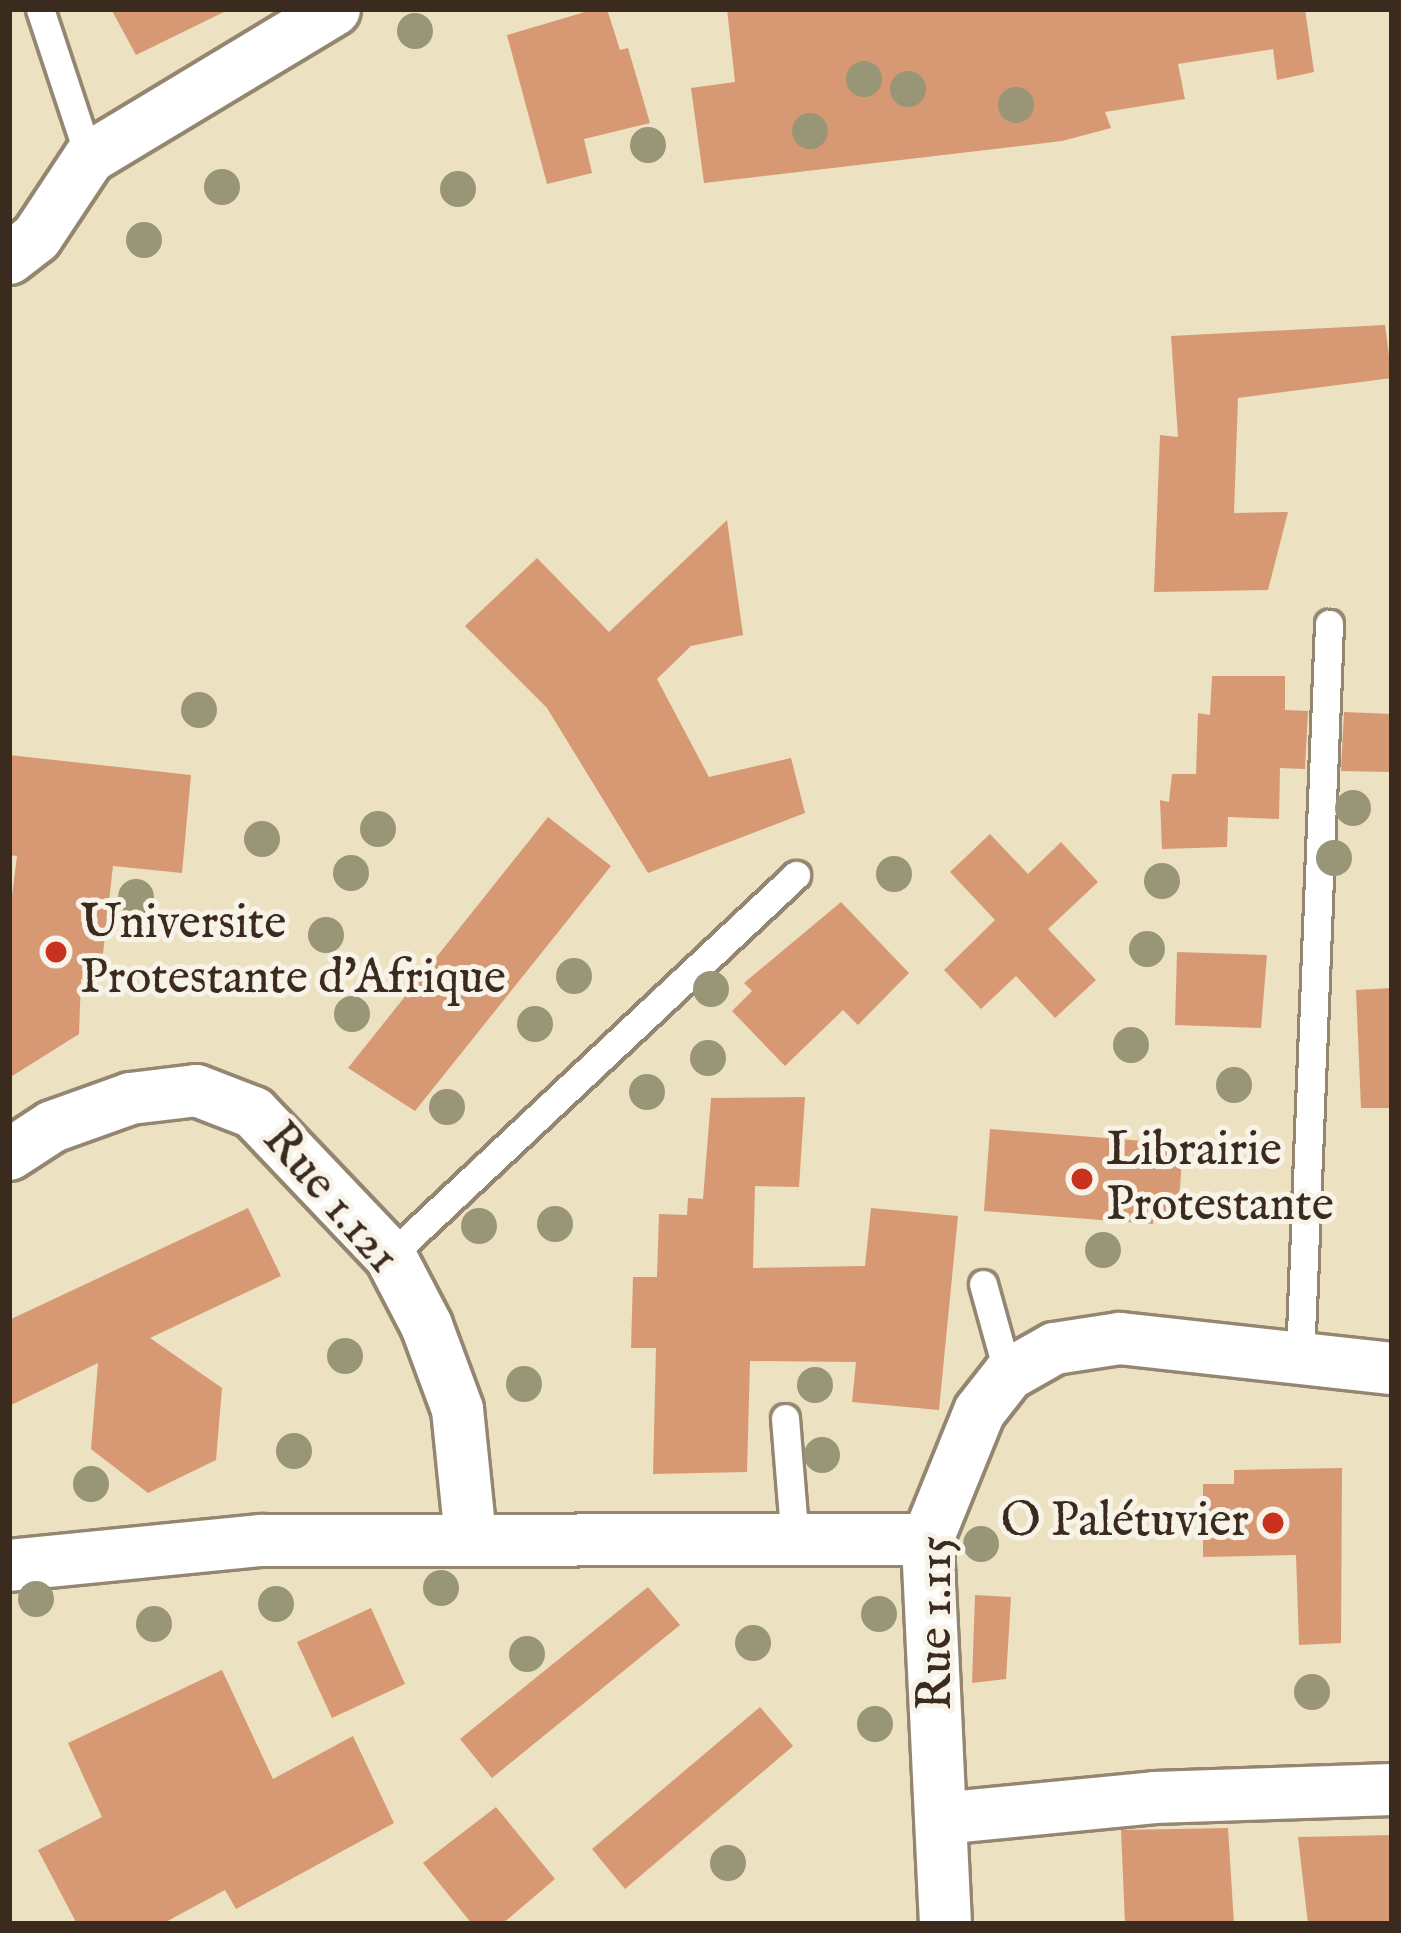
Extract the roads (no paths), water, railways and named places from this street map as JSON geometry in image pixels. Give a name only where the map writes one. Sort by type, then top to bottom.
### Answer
[{"type":"street","points":[[9,258],[36,237],[88,157],[334,9]]},
{"type":"street","name":"Rue 1.121","points":[[9,1154],[52,1126],[130,1098],[196,1090],[254,1112],[390,1256],[457,1409],[470,1538]]},
{"type":"street","name":"Rue 1.115","points":[[945,1924],[927,1539],[979,1411],[1008,1374],[1054,1348],[1119,1338],[1392,1368]]},
{"type":"street","points":[[9,1565],[177,1544],[470,1538],[795,1544],[927,1539]]},
{"type":"street","points":[[940,1818],[1154,1797],[1392,1789]]},
{"type":"lane","points":[[40,9],[88,157]]},
{"type":"lane","points":[[1300,1358],[1329,624]]},
{"type":"lane","points":[[390,1256],[796,875]]},
{"type":"lane","points":[[983,1284],[1008,1374]]},
{"type":"lane","points":[[785,1418],[795,1544]]},
{"type":"place","name":"Universite Protestante d'Afrique","points":[[56,952]]},
{"type":"place","name":"Librairie Protestante","points":[[1082,1179]]},
{"type":"place","name":"O Palétuvier","points":[[1273,1523]]}]
